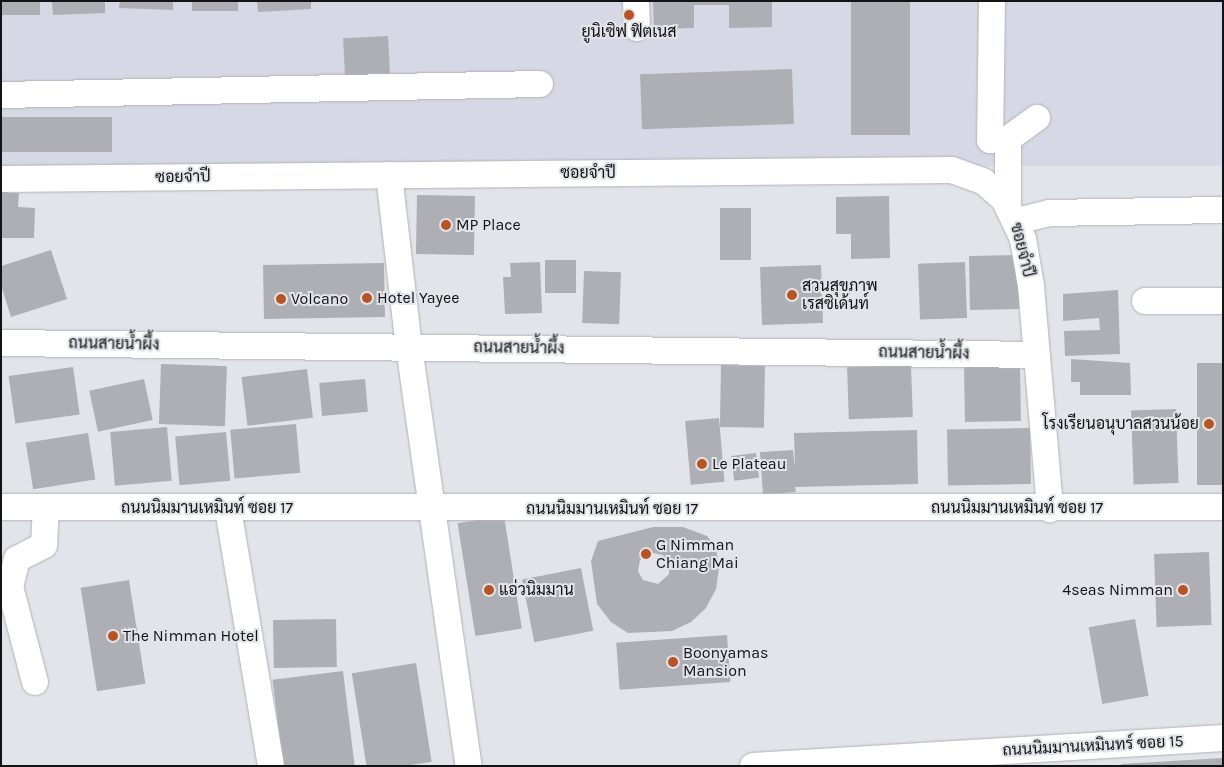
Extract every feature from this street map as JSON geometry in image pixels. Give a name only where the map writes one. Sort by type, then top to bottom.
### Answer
[{"type":"street","points":[[636,1],[637,28]]},
{"type":"street","points":[[992,1],[990,140],[1008,139],[1037,118]]},
{"type":"street","points":[[1,95],[540,84]]},
{"type":"street","points":[[1008,139],[1012,214],[1223,210]]},
{"type":"street","name":"ซอยจำปี","points":[[1,179],[952,170],[983,181],[1012,214],[1031,286],[1050,509]]},
{"type":"street","points":[[390,175],[409,346],[469,766]]},
{"type":"street","points":[[1145,301],[1223,301]]},
{"type":"street","name":"ถนนสายน้ำผึ้ง","points":[[1,343],[409,346],[1036,355]]},
{"type":"street","name":"ถนนนิมมานเหมินท์ ซอย 17","points":[[1,507],[228,509],[1050,509],[1223,507]]},
{"type":"street","points":[[35,682],[10,587],[17,559],[44,545],[46,508]]},
{"type":"street","points":[[228,509],[271,766]]},
{"type":"street","name":"ถนนนิมมานเหมินทร์ ซอย 15","points":[[753,766],[1223,738]]},
{"type":"shaded area","points":[[1,1],[1223,1],[1223,166],[1,166]]},
{"type":"building","points":[[1,1],[40,1],[40,15],[1,15]]},
{"type":"building","points":[[52,1],[105,1],[105,13],[53,15]]},
{"type":"building","points":[[120,1],[173,1],[173,10],[119,8]]},
{"type":"building","points":[[192,1],[238,1],[238,11],[192,11]]},
{"type":"building","points":[[257,1],[311,1],[311,9],[258,12]]},
{"type":"building","points":[[653,1],[772,1],[772,27],[729,28],[729,5],[694,5],[694,28],[654,29]]},
{"type":"building","points":[[851,1],[910,1],[910,135],[851,135]]},
{"type":"building","points":[[388,36],[390,75],[345,77],[343,38]]},
{"type":"building","points":[[792,69],[794,124],[642,129],[640,74]]},
{"type":"building","points":[[1,117],[112,117],[112,152],[1,152]]},
{"type":"building","points":[[1,186],[8,186],[8,193],[19,193],[18,207],[35,208],[34,238],[1,238]]},
{"type":"building","name":"MP Place","points":[[417,195],[475,196],[474,255],[416,254]]},
{"type":"building","points":[[889,196],[890,258],[851,259],[851,234],[836,234],[836,197]]},
{"type":"building","points":[[720,208],[751,208],[751,260],[720,260]]},
{"type":"building","points":[[51,250],[67,299],[11,317],[1,285],[1,266]]},
{"type":"building","points":[[1020,255],[1021,309],[970,310],[969,256]]},
{"type":"building","points":[[545,260],[576,260],[576,293],[545,293]]},
{"type":"building","points":[[540,262],[542,313],[505,314],[503,277],[511,277],[510,263]]},
{"type":"building","points":[[965,262],[967,318],[920,320],[918,264]]},
{"type":"building","points":[[384,263],[385,317],[264,319],[263,265]]},
{"type":"building","name":"สวนสุขภาพ เรสซิเด้นท์","points":[[821,265],[823,323],[762,325],[760,267]]},
{"type":"building","points":[[584,271],[621,272],[619,324],[582,323]]},
{"type":"building","points":[[1118,290],[1120,354],[1065,356],[1064,331],[1100,330],[1099,318],[1063,321],[1063,294]]},
{"type":"building","points":[[1071,359],[1130,363],[1131,395],[1080,395],[1080,382],[1071,382]]},
{"type":"building","name":"โรงเรียนอนุบาลสวนน้อย","points":[[1197,363],[1223,363],[1223,485],[1197,485]]},
{"type":"building","points":[[161,364],[227,366],[225,426],[159,424]]},
{"type":"building","points":[[721,365],[765,366],[764,428],[720,427]]},
{"type":"building","points":[[911,365],[913,417],[849,419],[847,367]]},
{"type":"building","points":[[1020,366],[1021,421],[965,422],[964,367]]},
{"type":"building","points":[[73,367],[80,415],[15,424],[9,376]]},
{"type":"building","points":[[307,369],[313,418],[247,426],[241,377]]},
{"type":"building","points":[[144,379],[153,420],[98,432],[89,391]]},
{"type":"building","points":[[365,379],[368,412],[322,416],[319,383]]},
{"type":"building","points":[[1176,409],[1179,483],[1134,485],[1131,411]]},
{"type":"building","points":[[719,418],[725,482],[691,485],[685,421]]},
{"type":"building","points":[[296,424],[300,473],[235,479],[230,430]]},
{"type":"building","points":[[167,427],[172,481],[115,486],[110,432]]},
{"type":"building","points":[[1030,428],[1031,484],[948,485],[947,429]]},
{"type":"building","points":[[917,430],[918,484],[795,487],[796,492],[763,495],[760,452],[793,450],[795,468],[794,433]]},
{"type":"building","points":[[226,432],[230,481],[179,485],[175,436]]},
{"type":"building","points":[[88,433],[95,479],[33,489],[26,443]]},
{"type":"building","points":[[756,453],[759,478],[734,481],[731,456]]},
{"type":"building","points":[[504,516],[522,629],[475,636],[458,523]]},
{"type":"building","points":[[653,527],[683,527],[707,536],[716,547],[719,568],[716,589],[706,608],[691,622],[672,631],[628,633],[611,622],[597,604],[591,561],[598,541]],"holes":[[[653,553],[663,555],[669,564],[669,574],[658,584],[643,580],[638,571],[640,560]]]},
{"type":"building","name":"4seas Nimman","points":[[1209,552],[1212,625],[1157,627],[1154,554]]},
{"type":"building","points":[[581,568],[593,631],[534,642],[522,579]]},
{"type":"building","name":"The Nimman Hotel","points":[[129,580],[145,684],[97,691],[81,588]]},
{"type":"building","points":[[336,619],[337,667],[274,668],[273,620]]},
{"type":"building","points":[[1135,619],[1149,696],[1102,704],[1089,627]]},
{"type":"building","name":"Boonyamas Mansion","points":[[727,635],[730,682],[620,690],[616,643]]},
{"type":"building","points":[[416,663],[432,762],[405,766],[367,766],[352,673]]},
{"type":"building","points":[[343,671],[355,766],[283,766],[273,680]]},
{"type":"building","points":[[1223,758],[1223,766],[1121,766],[1121,764]]},
{"type":"place","name":"ยูนิเซิฟ ฟิตเนส","points":[[629,15]]},
{"type":"place","name":"MP Place","points":[[446,225]]},
{"type":"place","name":"สวนสุขภาพ เรสซิเด้นท์","points":[[792,295]]},
{"type":"place","name":"Hotel Yayee","points":[[367,298]]},
{"type":"place","name":"Volcano","points":[[281,299]]},
{"type":"place","name":"โรงเรียนอนุบาลสวนน้อย","points":[[1209,424]]},
{"type":"place","name":"Le Plateau","points":[[702,464]]},
{"type":"place","name":"G Nimman Chiang Mai","points":[[646,554]]},
{"type":"place","name":"แอ่วนิมมาน","points":[[489,590]]},
{"type":"place","name":"4seas Nimman","points":[[1183,590]]},
{"type":"place","name":"The Nimman Hotel","points":[[113,636]]},
{"type":"place","name":"Boonyamas Mansion","points":[[673,662]]}]
